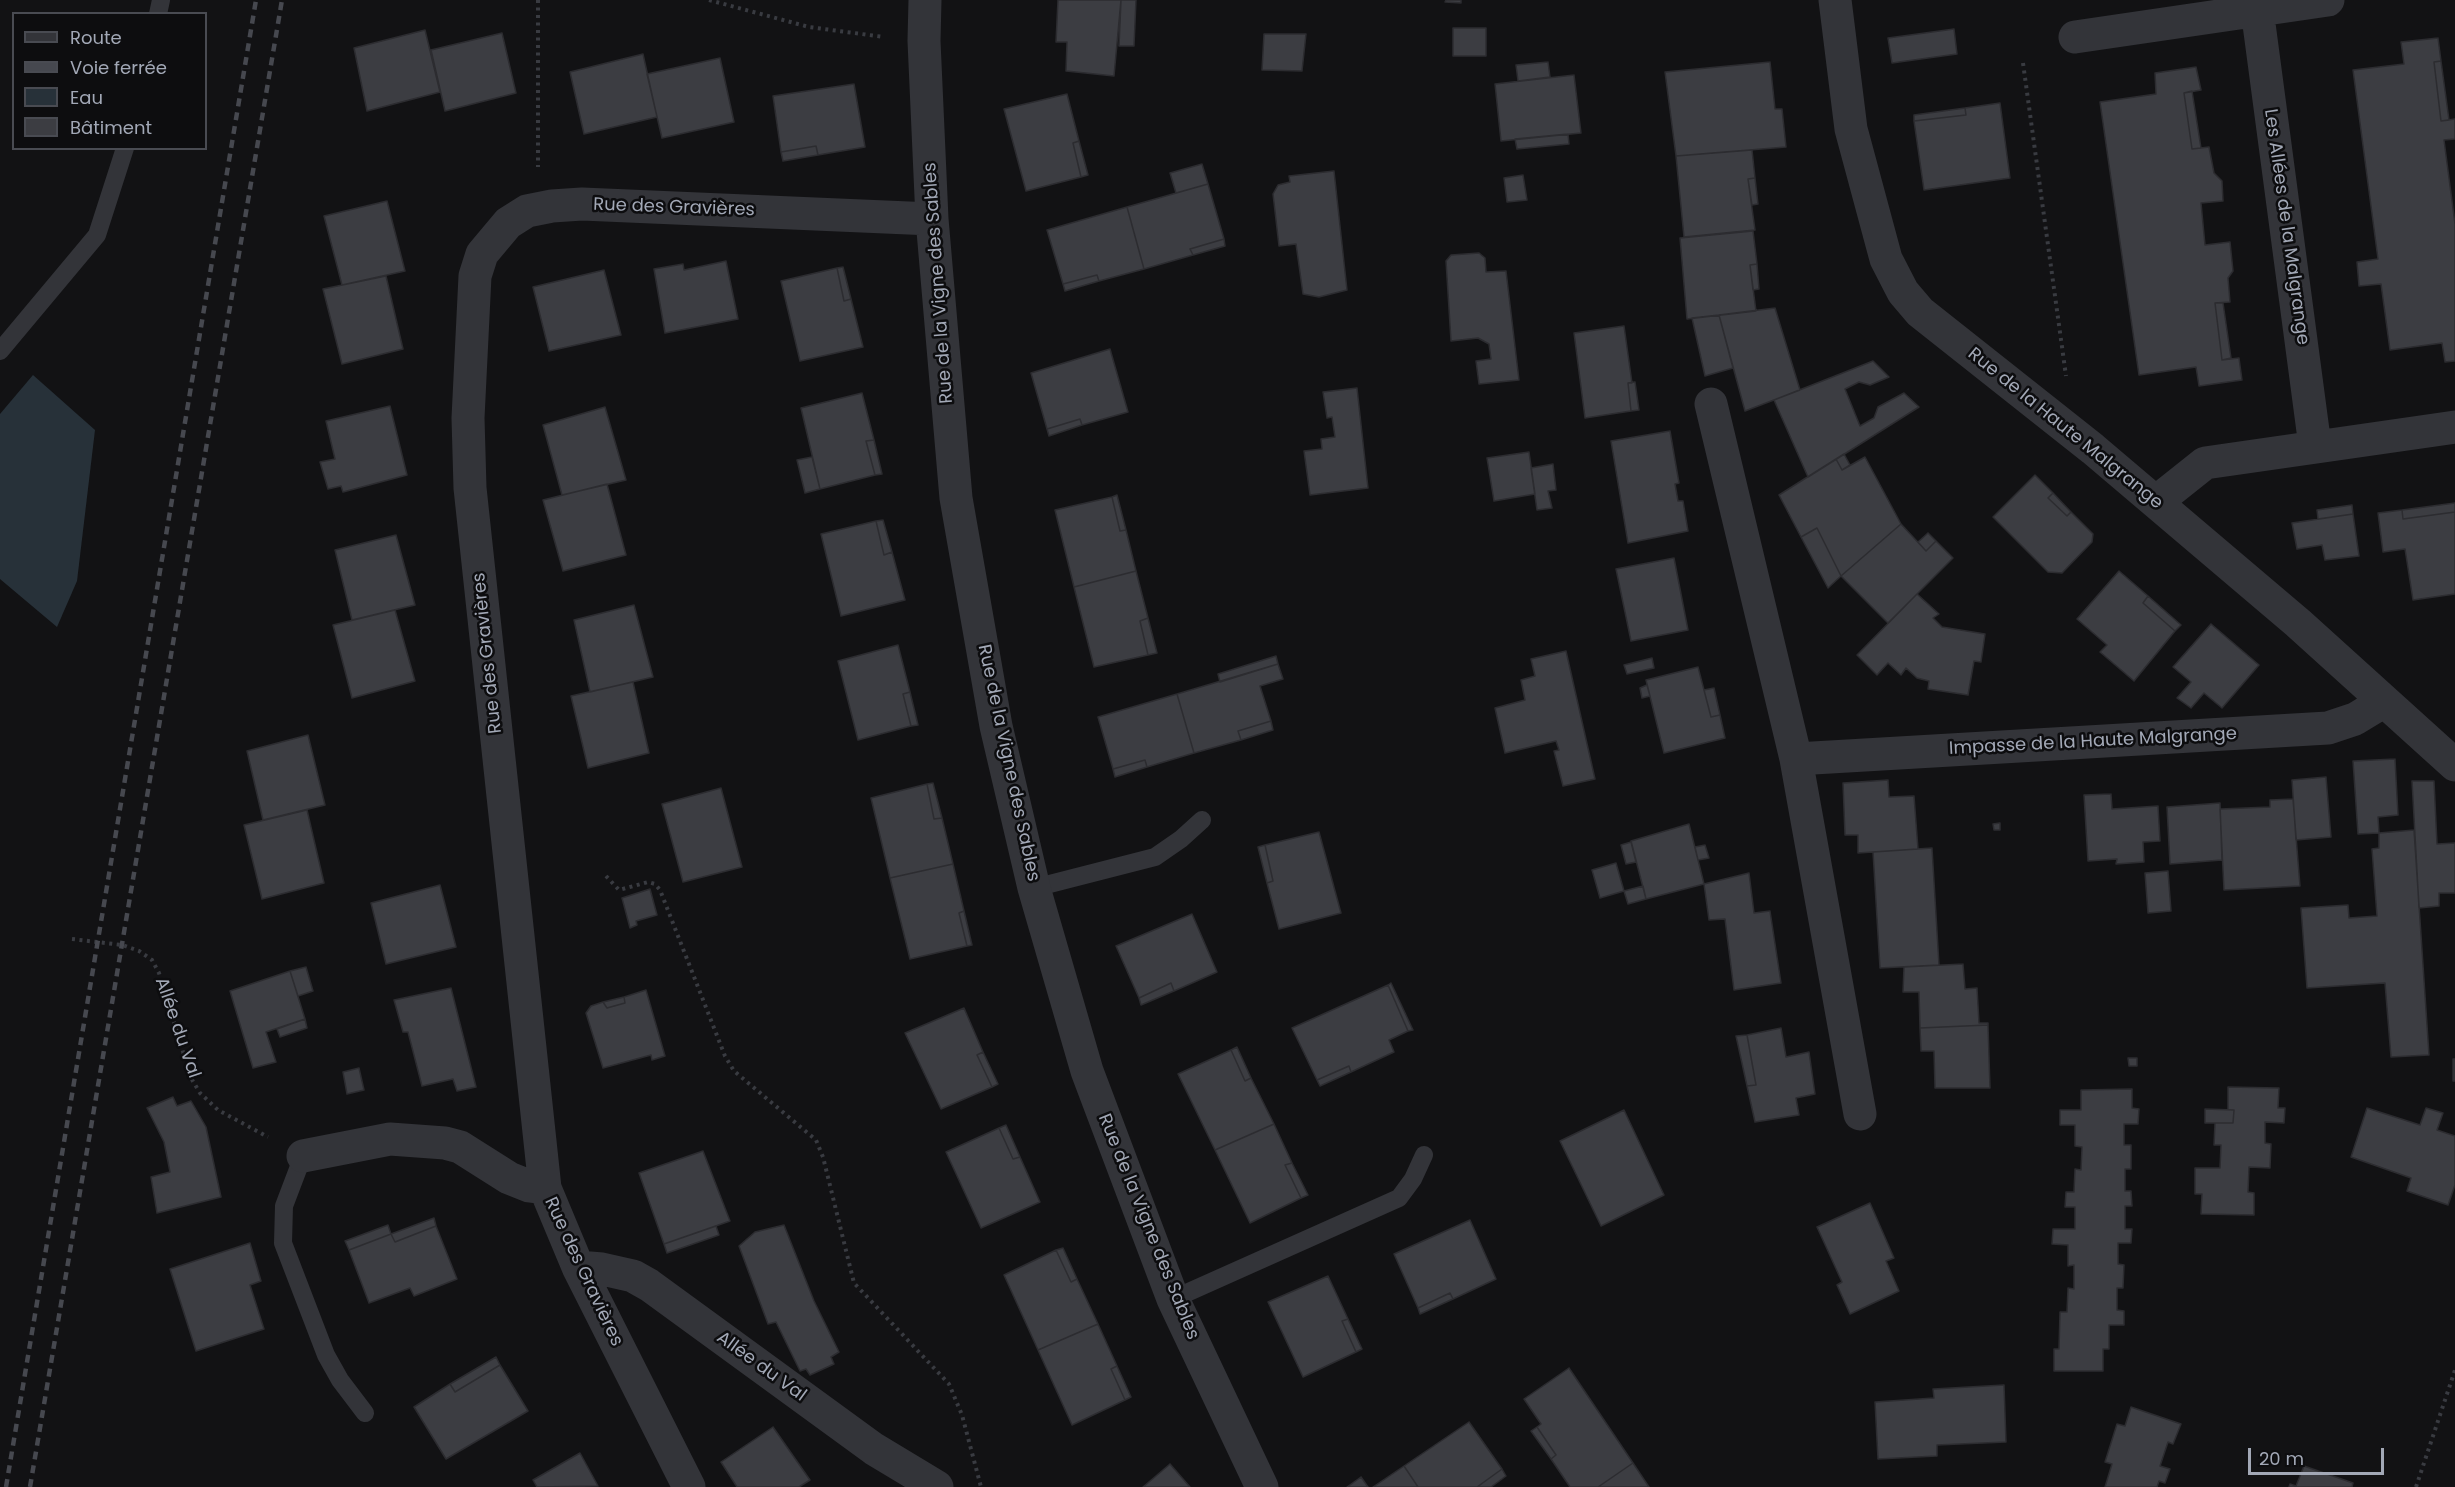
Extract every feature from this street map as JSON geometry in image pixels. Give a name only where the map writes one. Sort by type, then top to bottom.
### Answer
[{"type":"street","name":"Rue de la Vigne des Sables","points":[[925,0],[924,41],[932,219],[956,498],[996,726],[1034,888],[1087,1071],[1173,1299],[1262,1487]]},
{"type":"street","name":"Rue de la Haute Malgrange","points":[[1835,0],[1851,129],[1886,259],[1903,292],[1920,312],[2156,502],[2298,623],[2455,765]]},
{"type":"street","points":[[2075,37],[2328,0]]},
{"type":"street","name":"Les Allées de la Malgrange","points":[[2257,9],[2315,446]]},
{"type":"street","name":"Rue des Gravières","points":[[689,1487],[578,1267],[545,1188],[470,488],[468,418],[475,276],[482,254],[508,223],[527,211],[538,209],[582,204],[932,219]]},
{"type":"street","points":[[1711,404],[1796,759],[1860,1114]]},
{"type":"street","points":[[2156,502],[2205,463],[2455,427]]},
{"type":"street","name":"Impasse de la Haute Malgrange","points":[[1796,759],[2328,728],[2355,719],[2383,702]]},
{"type":"street","points":[[303,1156],[390,1139],[445,1143],[460,1147],[509,1178],[529,1186],[545,1188]]},
{"type":"street","name":"Allée du Val","points":[[578,1267],[602,1269],[633,1276],[649,1285],[874,1449],[937,1487]]},
{"type":"lane","points":[[0,351],[97,236],[124,150]]},
{"type":"lane","points":[[1034,888],[1155,857],[1181,839],[1202,820]]},
{"type":"lane","points":[[1173,1299],[1399,1198],[1413,1179],[1424,1155]]},
{"type":"lane","points":[[303,1156],[284,1206],[283,1243],[326,1355],[340,1380],[365,1413]]},
{"type":"path","points":[[538,0],[538,209]]},
{"type":"path","points":[[709,0],[809,27],[924,41]]},
{"type":"path","points":[[2023,63],[2067,388],[2045,413]]},
{"type":"path","points":[[606,876],[619,890],[648,882],[655,884],[660,890],[725,1056],[734,1071],[816,1140],[823,1157],[854,1283],[949,1384],[962,1415],[981,1487]]},
{"type":"path","name":"Allée du Val","points":[[72,939],[122,945],[139,951],[152,960],[159,973],[191,1078],[200,1093],[218,1110],[303,1156]]},
{"type":"path","points":[[2416,1487],[2455,1370]]},
{"type":"water","points":[[33,375],[95,430],[77,581],[57,627],[0,579],[0,414]]},
{"type":"building","points":[[1058,0],[1121,0],[1114,76],[1066,71],[1067,42],[1056,42]]},
{"type":"building","points":[[1121,0],[1136,0],[1134,46],[1119,46]]},
{"type":"building","points":[[1446,0],[1461,0],[1461,3],[1445,2]]},
{"type":"building","points":[[1453,28],[1486,28],[1486,56],[1453,56]]},
{"type":"building","points":[[1954,29],[1957,54],[1892,63],[1888,38]]},
{"type":"building","points":[[425,30],[440,92],[367,111],[354,48]]},
{"type":"building","points":[[502,33],[516,93],[445,111],[431,50]]},
{"type":"building","points":[[1264,34],[1306,34],[1302,71],[1262,70]]},
{"type":"building","points":[[2438,38],[2441,61],[2434,62],[2441,121],[2455,119],[2455,139],[2444,140],[2455,224],[2455,361],[2445,362],[2442,343],[2390,350],[2381,284],[2359,286],[2357,262],[2378,259],[2353,70],[2404,64],[2401,42]]},
{"type":"building","points":[[643,54],[657,117],[584,134],[570,72]]},
{"type":"building","points":[[720,58],[734,122],[662,138],[647,74]]},
{"type":"building","points":[[2441,61],[2449,120],[2441,121],[2434,62]]},
{"type":"building","points":[[1548,62],[1550,77],[1518,81],[1516,65]]},
{"type":"building","points":[[1770,62],[1775,109],[1782,109],[1786,147],[1676,156],[1665,72]]},
{"type":"building","points":[[2196,67],[2201,90],[2184,93],[2192,149],[2209,147],[2214,173],[2222,181],[2223,201],[2201,203],[2205,245],[2230,242],[2233,271],[2228,278],[2230,302],[2215,303],[2222,360],[2239,358],[2242,380],[2199,386],[2196,367],[2139,375],[2100,102],[2156,94],[2155,73]]},
{"type":"building","points":[[1574,75],[1581,133],[1501,141],[1495,84]]},
{"type":"building","points":[[854,84],[865,147],[818,155],[816,146],[781,152],[773,96]]},
{"type":"building","points":[[2192,91],[2201,148],[2192,149],[2184,93]]},
{"type":"building","points":[[1067,94],[1079,141],[1073,143],[1081,177],[1026,191],[1004,109]]},
{"type":"building","points":[[2000,103],[2010,178],[1924,190],[1914,121],[1966,115],[1965,108]]},
{"type":"building","points":[[1965,108],[1966,115],[1914,121],[1914,115]]},
{"type":"building","points":[[1568,134],[1569,144],[1517,149],[1515,139]]},
{"type":"building","points":[[1079,141],[1088,175],[1081,177],[1073,143]]},
{"type":"building","points":[[816,146],[818,155],[783,161],[781,152]]},
{"type":"building","points":[[1752,150],[1755,178],[1748,179],[1755,230],[1684,237],[1676,156]]},
{"type":"building","points":[[1202,164],[1208,184],[1176,193],[1170,173]]},
{"type":"building","points":[[1334,171],[1347,290],[1319,297],[1303,294],[1296,244],[1279,246],[1273,194],[1278,185],[1290,182],[1289,176]]},
{"type":"building","points":[[1523,175],[1527,200],[1507,202],[1504,178]]},
{"type":"building","points":[[1755,178],[1758,204],[1752,205],[1748,179]]},
{"type":"building","points":[[1208,184],[1224,239],[1190,249],[1193,255],[1144,269],[1127,207]]},
{"type":"building","points":[[387,201],[405,271],[342,285],[324,216]]},
{"type":"building","points":[[1127,207],[1144,269],[1099,281],[1097,275],[1063,284],[1047,230]]},
{"type":"building","points":[[1753,231],[1757,264],[1750,265],[1756,311],[1687,319],[1680,238]]},
{"type":"building","points":[[1224,239],[1225,246],[1193,255],[1190,249]]},
{"type":"building","points":[[1479,253],[1485,258],[1486,272],[1506,271],[1519,380],[1479,384],[1476,361],[1491,359],[1489,344],[1478,338],[1451,341],[1446,261],[1451,255]]},
{"type":"building","points":[[726,261],[738,319],[665,333],[654,269],[683,264],[684,270]]},
{"type":"building","points":[[1757,264],[1759,289],[1753,290],[1750,265]]},
{"type":"building","points":[[843,267],[851,299],[844,301],[837,268]]},
{"type":"building","points":[[837,268],[844,301],[851,299],[863,347],[800,361],[781,281]]},
{"type":"building","points":[[604,270],[621,335],[549,351],[533,287]]},
{"type":"building","points":[[1097,275],[1099,281],[1065,291],[1063,284]]},
{"type":"building","points":[[386,276],[403,349],[342,364],[323,289]]},
{"type":"building","points":[[2215,303],[2223,303],[2231,358],[2222,360]]},
{"type":"building","points":[[1775,308],[1800,390],[1745,411],[1719,315]]},
{"type":"building","points":[[1719,315],[1733,368],[1705,376],[1692,318]]},
{"type":"building","points":[[1624,326],[1632,383],[1628,383],[1631,411],[1585,418],[1574,333]]},
{"type":"building","points":[[1110,349],[1128,412],[1082,425],[1080,419],[1047,429],[1031,373]]},
{"type":"building","points":[[1873,361],[1889,377],[1870,385],[1859,382],[1845,389],[1860,426],[1874,418],[1878,407],[1904,393],[1919,407],[1808,477],[1774,400]]},
{"type":"building","points":[[1635,382],[1639,410],[1631,411],[1628,383]]},
{"type":"building","points":[[1357,388],[1368,488],[1310,495],[1304,451],[1322,449],[1321,439],[1335,437],[1332,417],[1327,418],[1323,392]]},
{"type":"building","points":[[862,393],[874,440],[866,441],[875,475],[820,489],[801,408]]},
{"type":"building","points":[[390,406],[407,475],[343,492],[341,486],[328,489],[320,462],[335,459],[326,421]]},
{"type":"building","points":[[605,407],[626,480],[562,495],[543,425]]},
{"type":"building","points":[[1080,419],[1082,425],[1049,436],[1047,429]]},
{"type":"building","points":[[1670,431],[1679,483],[1675,484],[1678,501],[1683,501],[1688,531],[1628,543],[1611,441]]},
{"type":"building","points":[[874,440],[882,474],[875,475],[866,441]]},
{"type":"building","points":[[1529,452],[1535,494],[1494,501],[1487,458]]},
{"type":"building","points":[[1844,454],[1850,465],[1842,470],[1836,459]]},
{"type":"building","points":[[812,457],[820,489],[805,493],[797,460]]},
{"type":"building","points":[[1865,457],[1901,524],[1841,576],[1817,528],[1801,537],[1779,495],[1836,459],[1842,470]]},
{"type":"building","points":[[1553,464],[1556,490],[1548,491],[1552,508],[1537,510],[1531,468]]},
{"type":"building","points":[[2035,475],[2053,493],[2048,498],[2067,516],[2071,512],[2093,534],[2092,542],[2062,573],[2048,572],[1993,517]]},
{"type":"building","points":[[607,484],[626,555],[563,571],[543,500]]},
{"type":"building","points":[[2053,493],[2071,512],[2067,516],[2048,498]]},
{"type":"building","points":[[1117,495],[1126,530],[1120,531],[1112,497]]},
{"type":"building","points":[[1112,497],[1120,531],[1126,530],[1136,571],[1074,587],[1055,510]]},
{"type":"building","points":[[2455,503],[2455,512],[2403,519],[2402,510]]},
{"type":"building","points":[[2352,505],[2353,514],[2318,519],[2317,510]]},
{"type":"building","points":[[2402,510],[2403,519],[2455,512],[2455,594],[2413,600],[2405,549],[2383,552],[2378,513]]},
{"type":"building","points":[[2353,514],[2359,556],[2325,560],[2322,545],[2297,549],[2292,523]]},
{"type":"building","points":[[883,520],[892,552],[884,555],[876,521]]},
{"type":"building","points":[[876,521],[884,555],[892,552],[905,600],[841,616],[821,534]]},
{"type":"building","points":[[1901,524],[1926,551],[1936,541],[1953,558],[1888,623],[1841,576]]},
{"type":"building","points":[[1817,528],[1841,576],[1828,588],[1801,537]]},
{"type":"building","points":[[1928,533],[1936,541],[1926,551],[1918,542]]},
{"type":"building","points":[[396,535],[415,605],[352,620],[335,550]]},
{"type":"building","points":[[1674,558],[1688,630],[1631,641],[1616,569]]},
{"type":"building","points":[[1136,571],[1148,618],[1140,621],[1148,655],[1094,667],[1074,587]]},
{"type":"building","points":[[2119,571],[2148,596],[2143,603],[2175,631],[2134,681],[2100,652],[2107,645],[2077,619]]},
{"type":"building","points":[[1917,594],[1939,614],[1933,618],[1942,627],[1985,634],[1981,662],[1974,661],[1968,695],[1928,689],[1929,681],[1917,678],[1906,668],[1901,675],[1888,663],[1877,675],[1857,655]]},
{"type":"building","points":[[2148,596],[2181,625],[2175,631],[2143,603]]},
{"type":"building","points":[[634,605],[653,677],[590,692],[574,620]]},
{"type":"building","points":[[395,610],[415,681],[352,698],[333,625]]},
{"type":"building","points":[[1148,618],[1157,653],[1148,655],[1140,621]]},
{"type":"building","points":[[2211,624],[2259,665],[2222,708],[2204,693],[2191,708],[2177,698],[2191,682],[2173,667]]},
{"type":"building","points":[[898,645],[910,692],[903,694],[911,726],[858,740],[838,661]]},
{"type":"building","points":[[1566,651],[1595,779],[1563,786],[1554,751],[1559,750],[1556,741],[1505,753],[1495,708],[1525,700],[1521,680],[1535,676],[1531,659]]},
{"type":"building","points":[[1276,656],[1278,664],[1220,682],[1218,674]]},
{"type":"building","points":[[1652,658],[1654,668],[1627,674],[1624,665]]},
{"type":"building","points":[[1278,664],[1283,679],[1260,686],[1271,721],[1238,731],[1241,740],[1194,753],[1177,694]]},
{"type":"building","points":[[1698,667],[1711,717],[1720,715],[1725,738],[1664,753],[1646,680]]},
{"type":"building","points":[[633,682],[649,753],[588,768],[571,696]]},
{"type":"building","points":[[1647,685],[1650,696],[1642,698],[1640,688]]},
{"type":"building","points":[[1714,688],[1720,715],[1711,717],[1704,690]]},
{"type":"building","points":[[910,692],[918,725],[911,726],[903,694]]},
{"type":"building","points":[[1177,694],[1194,753],[1147,767],[1145,760],[1113,769],[1098,717]]},
{"type":"building","points":[[1271,721],[1273,730],[1241,740],[1238,731]]},
{"type":"building","points":[[308,735],[325,805],[263,820],[247,751]]},
{"type":"building","points":[[2395,759],[2398,815],[2378,817],[2379,833],[2358,834],[2353,761]]},
{"type":"building","points":[[1145,760],[1147,767],[1115,777],[1113,769]]},
{"type":"building","points":[[2326,777],[2331,837],[2296,840],[2292,780]]},
{"type":"building","points":[[1888,780],[1889,797],[1914,796],[1918,849],[1858,853],[1858,835],[1845,835],[1843,783]]},
{"type":"building","points":[[2412,781],[2434,781],[2437,844],[2455,843],[2455,893],[2439,893],[2439,906],[2419,908]]},
{"type":"building","points":[[933,783],[942,818],[934,819],[927,784]]},
{"type":"building","points":[[927,784],[934,819],[942,818],[953,864],[890,878],[871,798]]},
{"type":"building","points":[[721,788],[742,867],[683,882],[662,804]]},
{"type":"building","points":[[2111,794],[2112,809],[2158,806],[2160,841],[2143,842],[2144,862],[2116,864],[2117,859],[2088,861],[2084,795]]},
{"type":"building","points":[[2293,799],[2300,886],[2224,890],[2220,809],[2270,807],[2270,800]]},
{"type":"building","points":[[2220,803],[2222,860],[2170,864],[2167,807]]},
{"type":"building","points":[[307,810],[324,883],[262,899],[244,825]]},
{"type":"building","points":[[2000,823],[2000,830],[1994,830],[1993,824]]},
{"type":"building","points":[[1689,824],[1704,884],[1646,899],[1631,841]]},
{"type":"building","points":[[2414,830],[2429,1055],[2391,1057],[2385,983],[2307,988],[2301,908],[2348,905],[2349,918],[2377,916],[2372,849],[2379,848],[2379,833]]},
{"type":"building","points":[[1319,832],[1341,913],[1279,929],[1267,883],[1273,881],[1265,845]]},
{"type":"building","points":[[1631,842],[1636,862],[1626,864],[1621,845]]},
{"type":"building","points":[[1265,845],[1273,881],[1267,883],[1258,847]]},
{"type":"building","points":[[1705,845],[1709,858],[1698,860],[1695,847]]},
{"type":"building","points":[[1932,848],[1939,965],[1880,968],[1873,852]]},
{"type":"building","points":[[1616,863],[1624,891],[1600,898],[1592,870]]},
{"type":"building","points":[[953,864],[964,911],[959,913],[967,946],[910,959],[890,878]]},
{"type":"building","points":[[2168,871],[2171,911],[2148,913],[2145,873]]},
{"type":"building","points":[[1749,873],[1754,913],[1770,911],[1781,983],[1734,990],[1725,919],[1709,920],[1704,884]]},
{"type":"building","points":[[440,885],[456,947],[386,964],[371,903]]},
{"type":"building","points":[[1643,886],[1646,899],[1628,904],[1624,891]]},
{"type":"building","points":[[650,889],[657,915],[636,921],[637,925],[630,928],[622,898]]},
{"type":"building","points":[[964,911],[972,945],[967,946],[959,913]]},
{"type":"building","points":[[1192,914],[1217,972],[1174,991],[1171,983],[1139,998],[1116,946]]},
{"type":"building","points":[[1963,964],[1965,989],[1977,988],[1979,1023],[1988,1023],[1988,1025],[1920,1028],[1919,992],[1903,992],[1904,967]]},
{"type":"building","points":[[306,967],[313,991],[298,996],[290,971]]},
{"type":"building","points":[[290,971],[305,1019],[266,1032],[276,1062],[253,1068],[230,991]]},
{"type":"building","points":[[1171,983],[1174,991],[1141,1005],[1139,998]]},
{"type":"building","points":[[1391,983],[1413,1030],[1408,1031],[1388,985]]},
{"type":"building","points":[[1388,985],[1408,1031],[1389,1040],[1394,1052],[1351,1072],[1349,1066],[1317,1080],[1292,1028]]},
{"type":"building","points":[[451,988],[476,1087],[457,1091],[453,1079],[422,1086],[408,1032],[403,1032],[394,1000]]},
{"type":"building","points":[[646,990],[665,1056],[652,1060],[651,1055],[603,1068],[586,1013],[591,1006],[603,1002],[607,1008],[625,1003],[624,997]]},
{"type":"building","points":[[624,997],[625,1003],[607,1008],[603,1002]]},
{"type":"building","points":[[964,1008],[983,1052],[977,1055],[992,1087],[941,1109],[905,1033]]},
{"type":"building","points":[[305,1019],[307,1028],[280,1037],[277,1029]]},
{"type":"building","points":[[1988,1025],[1990,1088],[1935,1088],[1934,1051],[1921,1051],[1920,1028]]},
{"type":"building","points":[[1781,1028],[1786,1057],[1809,1052],[1815,1094],[1796,1098],[1799,1115],[1755,1122],[1747,1086],[1756,1085],[1747,1035]]},
{"type":"building","points":[[1747,1035],[1756,1085],[1747,1086],[1736,1036]]},
{"type":"building","points":[[1237,1047],[1251,1078],[1245,1081],[1231,1050]]},
{"type":"building","points":[[1231,1050],[1245,1081],[1251,1078],[1274,1124],[1215,1150],[1178,1074]]},
{"type":"building","points":[[983,1052],[998,1084],[992,1087],[977,1055]]},
{"type":"building","points":[[2128,1058],[2137,1058],[2137,1066],[2129,1066]]},
{"type":"building","points":[[2453,1059],[2455,1059],[2455,1081],[2453,1081]]},
{"type":"building","points":[[1349,1066],[1351,1072],[1320,1086],[1317,1080]]},
{"type":"building","points":[[359,1068],[364,1090],[347,1094],[343,1072]]},
{"type":"building","points":[[2228,1087],[2279,1088],[2278,1108],[2285,1108],[2284,1123],[2265,1122],[2265,1143],[2271,1144],[2270,1168],[2249,1167],[2248,1192],[2254,1193],[2254,1215],[2201,1214],[2202,1194],[2195,1194],[2195,1168],[2220,1168],[2221,1145],[2214,1145],[2215,1123],[2233,1123],[2234,1110],[2228,1110]]},
{"type":"building","points":[[2132,1089],[2132,1108],[2139,1109],[2138,1124],[2124,1124],[2124,1145],[2131,1145],[2131,1169],[2125,1169],[2125,1191],[2131,1191],[2132,1206],[2125,1206],[2125,1229],[2132,1229],[2131,1243],[2118,1243],[2118,1264],[2124,1265],[2123,1288],[2117,1288],[2117,1310],[2124,1311],[2124,1325],[2109,1325],[2109,1349],[2103,1349],[2103,1371],[2054,1371],[2054,1349],[2059,1349],[2060,1312],[2067,1312],[2068,1288],[2074,1289],[2074,1265],[2068,1266],[2068,1245],[2052,1244],[2053,1229],[2075,1229],[2075,1207],[2065,1207],[2066,1192],[2074,1192],[2075,1169],[2081,1170],[2082,1147],[2075,1146],[2075,1125],[2060,1125],[2060,1110],[2081,1110],[2081,1090]]},
{"type":"building","points":[[173,1097],[177,1106],[191,1101],[206,1127],[221,1197],[157,1213],[151,1177],[170,1172],[164,1142],[147,1108]]},
{"type":"building","points":[[2367,1108],[2420,1125],[2426,1108],[2443,1113],[2437,1130],[2455,1136],[2455,1185],[2448,1205],[2407,1191],[2411,1178],[2351,1157]]},
{"type":"building","points":[[2205,1109],[2234,1110],[2233,1123],[2205,1123]]},
{"type":"building","points":[[1624,1110],[1664,1195],[1601,1226],[1560,1141]]},
{"type":"building","points":[[1274,1124],[1292,1163],[1285,1165],[1301,1198],[1250,1223],[1215,1150]]},
{"type":"building","points":[[1006,1125],[1020,1157],[1013,1159],[999,1128]]},
{"type":"building","points":[[999,1128],[1013,1159],[1020,1157],[1040,1202],[981,1228],[946,1152]]},
{"type":"building","points":[[703,1151],[730,1221],[664,1244],[639,1173]]},
{"type":"building","points":[[1292,1163],[1308,1195],[1301,1198],[1285,1165]]},
{"type":"building","points":[[1870,1203],[1894,1258],[1886,1261],[1899,1291],[1850,1314],[1837,1285],[1842,1282],[1817,1227]]},
{"type":"building","points":[[434,1218],[436,1226],[395,1242],[391,1234]]},
{"type":"building","points":[[1470,1220],[1496,1279],[1453,1299],[1450,1293],[1418,1308],[1394,1254]]},
{"type":"building","points":[[388,1225],[391,1234],[349,1250],[345,1241]]},
{"type":"building","points":[[784,1225],[814,1301],[839,1352],[831,1357],[834,1364],[810,1375],[806,1369],[800,1371],[776,1322],[768,1324],[739,1246],[755,1232]]},
{"type":"building","points":[[436,1226],[457,1279],[414,1296],[410,1288],[369,1303],[349,1250],[391,1234],[395,1242]]},
{"type":"building","points":[[716,1226],[719,1235],[667,1253],[664,1244]]},
{"type":"building","points":[[250,1243],[261,1281],[250,1285],[264,1329],[196,1351],[170,1269]]},
{"type":"building","points":[[1063,1248],[1077,1279],[1071,1282],[1056,1250]]},
{"type":"building","points":[[1056,1250],[1071,1282],[1077,1279],[1098,1324],[1038,1350],[1004,1275]]},
{"type":"building","points":[[1328,1276],[1348,1319],[1342,1321],[1356,1352],[1303,1377],[1268,1302]]},
{"type":"building","points":[[1450,1293],[1453,1299],[1420,1314],[1418,1308]]},
{"type":"building","points":[[1348,1319],[1362,1349],[1356,1352],[1342,1321]]},
{"type":"building","points":[[1098,1324],[1117,1366],[1111,1369],[1125,1400],[1072,1425],[1038,1350]]},
{"type":"building","points":[[496,1357],[500,1365],[455,1392],[450,1384]]},
{"type":"building","points":[[500,1365],[528,1411],[446,1459],[414,1407],[450,1384],[455,1392]]},
{"type":"building","points":[[1117,1366],[1131,1397],[1125,1400],[1111,1369]]},
{"type":"building","points":[[1569,1368],[1633,1463],[1598,1487],[1570,1487],[1551,1459],[1556,1455],[1537,1427],[1541,1424],[1524,1399]]},
{"type":"building","points":[[2004,1385],[2006,1442],[1937,1445],[1937,1456],[1878,1459],[1875,1402],[1934,1398],[1933,1389]]},
{"type":"building","points":[[2131,1407],[2181,1424],[2173,1444],[2168,1442],[2160,1466],[2170,1469],[2165,1483],[2159,1481],[2157,1487],[2105,1487],[2112,1464],[2105,1462],[2117,1424],[2125,1426]]},
{"type":"building","points":[[1469,1422],[1502,1469],[1477,1487],[1418,1487],[1404,1466]]},
{"type":"building","points":[[773,1427],[810,1480],[799,1487],[737,1487],[721,1462]]},
{"type":"building","points":[[1537,1427],[1556,1455],[1551,1459],[1531,1431]]},
{"type":"building","points":[[580,1453],[598,1486],[537,1487],[533,1480]]},
{"type":"building","points":[[1633,1463],[1649,1487],[1598,1487]]},
{"type":"building","points":[[1170,1464],[1190,1487],[1143,1487]]},
{"type":"building","points":[[1404,1466],[1418,1487],[1373,1487]]},
{"type":"building","points":[[2304,1466],[2353,1483],[2352,1487],[2289,1487],[2290,1484],[2296,1486]]},
{"type":"building","points":[[1502,1469],[1506,1476],[1491,1487],[1477,1487]]},
{"type":"building","points":[[1361,1477],[1368,1487],[1347,1487]]},
{"type":"railway","points":[[6,1487],[256,0]]},
{"type":"railway","points":[[30,1487],[282,0]]}]
